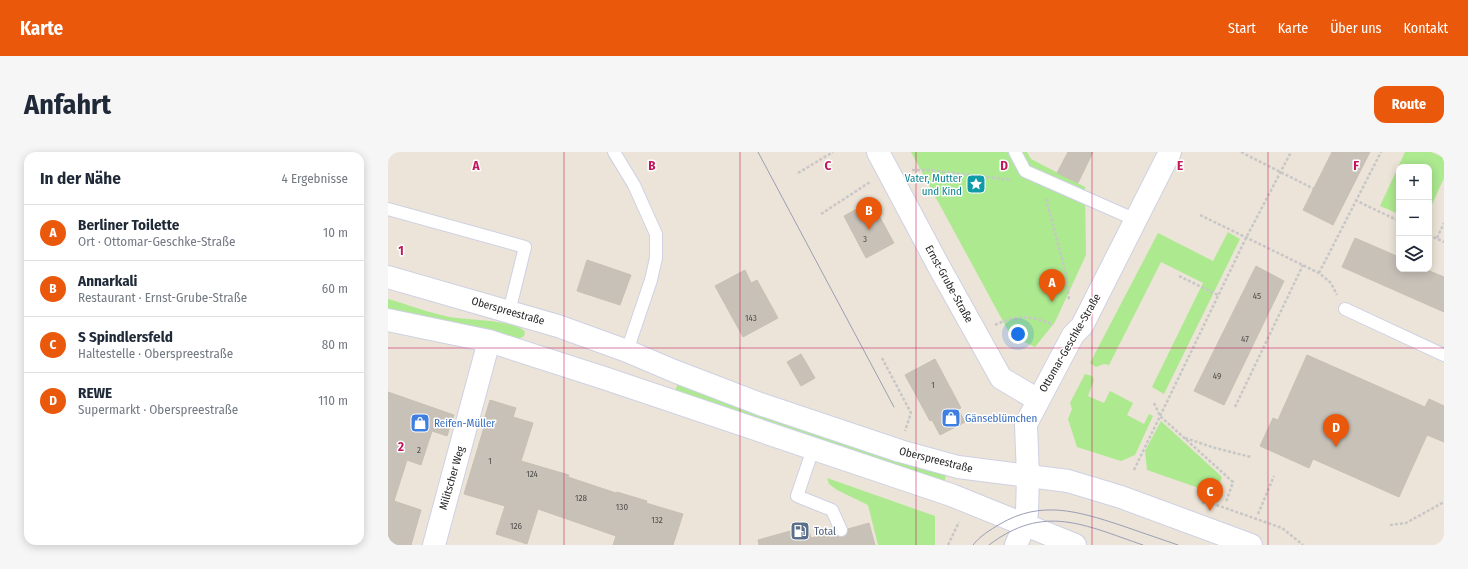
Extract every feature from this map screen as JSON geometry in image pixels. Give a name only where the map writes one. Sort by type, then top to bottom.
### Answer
[{"type":"main road","name":"Ernst-Grube-Straße","points":[[878,152],[1001,378],[1038,400]]},
{"type":"main road","name":"Ottomar-Geschke-Straße","points":[[1016,545],[1025,524],[1027,512],[1028,476],[1026,424],[1073,335],[1082,326],[1170,152]]},
{"type":"main road","name":"Oberspreestraße","points":[[388,277],[558,326],[627,351],[760,404],[900,451],[958,467],[1068,481],[1198,524],[1251,545]]},
{"type":"main road","points":[[388,320],[489,341],[616,382],[951,495],[1075,545]]},
{"type":"main road","name":"Militscher Weg","points":[[434,545],[489,341]]},
{"type":"main road","points":[[616,382],[627,351]]},
{"type":"lane","points":[[614,152],[634,185],[656,234],[656,258],[651,280],[627,351]]},
{"type":"lane","points":[[1015,152],[1025,171],[1136,220]]},
{"type":"lane","points":[[388,209],[525,247],[509,312]]},
{"type":"lane","points":[[1345,309],[1444,355]]},
{"type":"lane","points":[[813,449],[797,496],[832,510],[841,530]]},
{"type":"path","points":[[798,173],[832,152]]},
{"type":"path","points":[[1241,152],[1314,189]]},
{"type":"path","points":[[1134,470],[1246,238],[1291,152]]},
{"type":"path","points":[[1319,273],[1355,200],[1381,152]]},
{"type":"path","points":[[909,170],[928,170],[1028,182],[1040,177],[1066,274],[1073,335]]},
{"type":"path","points":[[821,214],[866,184]]},
{"type":"path","points":[[1355,200],[1396,220]]},
{"type":"path","points":[[1200,215],[1319,273],[1331,284],[1345,309]]},
{"type":"path","points":[[1437,238],[1444,223]]},
{"type":"path","points":[[1432,236],[1444,242]]},
{"type":"path","points":[[1235,407],[1303,265]]},
{"type":"path","points":[[1179,276],[1218,295]]},
{"type":"path","points":[[977,334],[1005,320],[1019,317],[1032,317],[1043,320],[1073,335]]},
{"type":"path","points":[[882,358],[911,413],[905,431]]},
{"type":"path","points":[[1154,403],[1160,416],[1233,482],[1226,502]]},
{"type":"path","points":[[1183,437],[1215,448],[1251,457]]},
{"type":"path","points":[[1258,514],[1274,476]]},
{"type":"path","points":[[1390,525],[1406,523],[1444,502]]},
{"type":"path","points":[[948,545],[959,521]]},
{"type":"path","points":[[1442,545],[1444,540]]},
{"type":"green space","points":[[911,152],[1027,152],[1031,159],[1085,187],[1086,255],[1055,322],[1035,347],[1011,336]]},
{"type":"green space","points":[[1405,152],[1431,152],[1444,158],[1444,178],[1432,204],[1432,164],[1399,164]]},
{"type":"green space","points":[[1396,171],[1396,213],[1380,206]]},
{"type":"green space","points":[[1228,232],[1240,239],[1164,394],[1152,387],[1203,283],[1161,262],[1109,365],[1104,364],[1096,367],[1090,363],[1158,233],[1213,261]]},
{"type":"green space","points":[[388,299],[450,317],[512,325],[525,332],[524,336],[519,339],[388,311]]},
{"type":"green space","points":[[1085,374],[1092,376],[1094,380],[1088,396],[1104,403],[1110,391],[1133,403],[1127,415],[1144,424],[1149,414],[1153,416],[1135,455],[1121,461],[1077,447],[1068,419],[1072,409],[1070,403]]},
{"type":"green space","points":[[678,383],[946,475],[944,483],[675,391]]},
{"type":"green space","points":[[1161,421],[1222,477],[1216,494],[1147,470],[1145,451]]},
{"type":"green space","points":[[827,478],[935,516],[935,545],[878,545],[868,505],[837,490],[829,484]]},
{"type":"building","points":[[1068,152],[1093,152],[1078,183],[1057,173]]},
{"type":"building","points":[[1332,152],[1370,152],[1333,225],[1303,210]]},
{"type":"building","points":[[871,201],[894,243],[866,258],[844,216]]},
{"type":"building","points":[[1355,238],[1396,256],[1396,272],[1432,272],[1444,277],[1444,312],[1342,267]]},
{"type":"building","points":[[587,260],[631,275],[620,305],[577,291]]},
{"type":"building","points":[[1256,266],[1284,281],[1224,405],[1194,391]]},
{"type":"building","points":[[745,270],[751,283],[757,280],[778,318],[743,337],[715,286]]},
{"type":"building","points":[[801,354],[815,378],[801,386],[787,362]]},
{"type":"building","points":[[1307,355],[1425,407],[1429,399],[1444,406],[1444,442],[1427,435],[1399,497],[1313,459],[1309,468],[1260,446],[1273,418],[1278,420]]},
{"type":"building","points":[[935,359],[961,408],[958,409],[965,422],[940,435],[932,420],[930,421],[905,375]]},
{"type":"building","name":"Reifen-Müller","points":[[388,392],[454,415],[447,436],[432,431],[421,465],[407,460],[394,501],[421,510],[411,545],[388,545]]},
{"type":"building","points":[[490,400],[516,408],[513,417],[533,423],[521,461],[569,475],[568,477],[616,493],[617,492],[647,501],[646,503],[683,514],[673,545],[613,545],[616,536],[538,509],[527,544],[496,534],[505,506],[464,494],[485,424],[483,423]]},
{"type":"building","points":[[869,523],[875,545],[759,545],[758,540],[808,526],[811,538],[834,532],[836,536],[841,537],[847,535],[848,529]]},
{"type":"tram line","points":[[758,152],[894,407]]},
{"type":"tram line","points":[[973,545],[989,531],[1000,524],[1030,512],[1045,510],[1074,512],[1120,525],[1178,545]]},
{"type":"tram line","points":[[989,545],[1009,532],[1028,524],[1046,521],[1083,525],[1143,545]]},
{"type":"place","name":"Vater, Mutter und Kind","points":[[976,184]]},
{"type":"place","name":"Annarkali","points":[[869,230]]},
{"type":"place","name":"Berliner Toilette","points":[[1052,302]]},
{"type":"place","name":"Gänseblümchen","points":[[951,418]]},
{"type":"place","name":"Reifen-Müller","points":[[420,423]]},
{"type":"place","name":"REWE","points":[[1336,447]]},
{"type":"place","name":"S Spindlersfeld","points":[[1210,511]]},
{"type":"place","name":"Total","points":[[800,531]]}]
